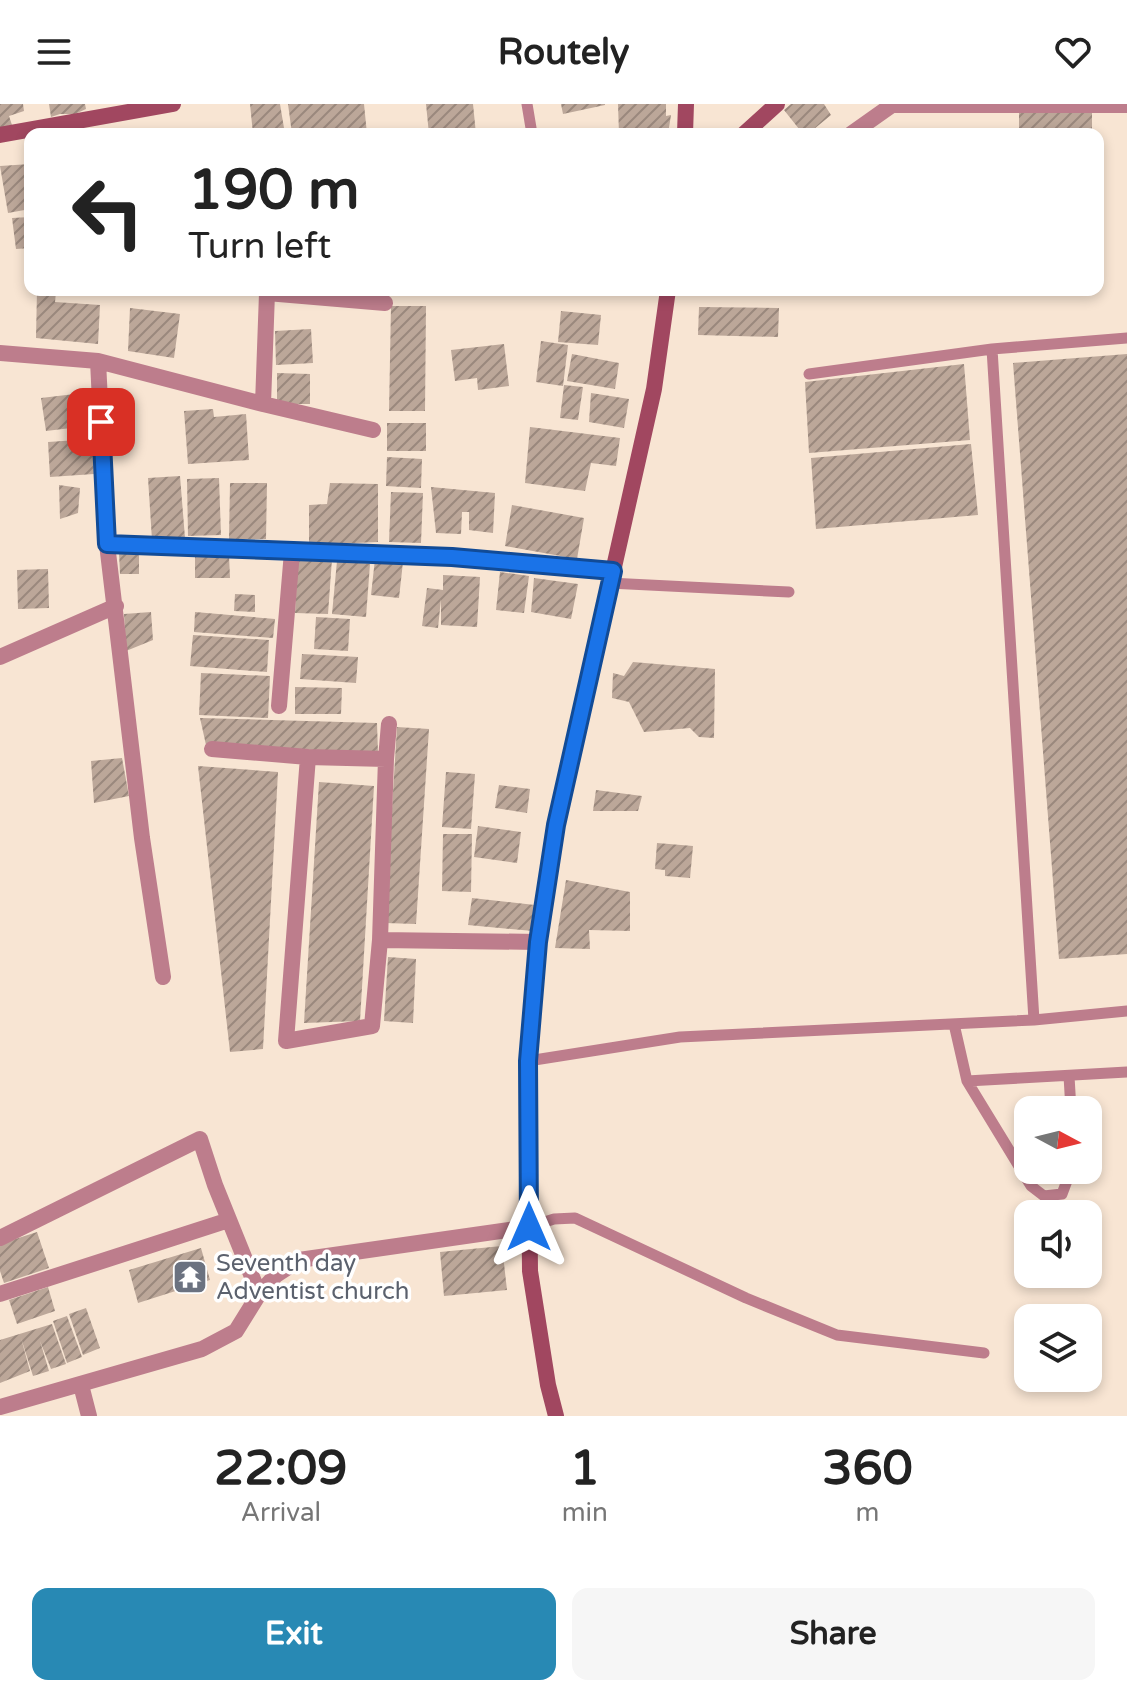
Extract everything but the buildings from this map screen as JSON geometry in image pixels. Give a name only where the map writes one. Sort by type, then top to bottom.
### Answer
[{"type":"street","points":[[39,128],[173,104]]},
{"type":"street","points":[[685,128],[686,104]]},
{"type":"street","points":[[751,128],[777,104]]},
{"type":"street","points":[[859,128],[892,105],[1127,105]]},
{"type":"street","points":[[0,135],[24,131]]},
{"type":"street","points":[[263,404],[267,296]]},
{"type":"street","points":[[302,296],[385,303]]},
{"type":"street","points":[[556,1416],[548,1385],[530,1271],[528,1061],[538,942],[556,825],[654,389],[667,296]]},
{"type":"street","points":[[0,353],[98,361],[373,430]]},
{"type":"street","points":[[98,361],[107,544],[142,838],[163,977]]},
{"type":"street","points":[[107,544],[452,557],[611,577]]},
{"type":"street","points":[[279,706],[292,552]]},
{"type":"street","points":[[0,657],[116,606]]},
{"type":"street","points":[[308,757],[286,1041],[372,1026],[380,940],[389,724]]},
{"type":"street","points":[[212,749],[308,757],[386,759]]},
{"type":"street","points":[[380,940],[538,942]]},
{"type":"street","points":[[0,1238],[200,1139],[259,1294]]},
{"type":"street","points":[[0,1294],[229,1220]]},
{"type":"street","points":[[0,1407],[202,1349],[236,1331],[259,1294],[276,1275],[299,1260],[529,1227]]},
{"type":"street","points":[[81,1385],[89,1416]]},
{"type":"lane","points":[[527,104],[531,128]]},
{"type":"lane","points":[[809,374],[992,349],[1127,338]]},
{"type":"lane","points":[[992,349],[1034,1020]]},
{"type":"lane","points":[[611,577],[789,592]]},
{"type":"lane","points":[[528,1061],[680,1037],[1034,1020],[1127,1011]]},
{"type":"lane","points":[[954,1024],[967,1081],[1014,1158]]},
{"type":"lane","points":[[967,1081],[1126,1073]]},
{"type":"lane","points":[[1069,1076],[1070,1096]]},
{"type":"lane","points":[[1030,1184],[1044,1196],[1062,1194],[1066,1184]]},
{"type":"lane","points":[[529,1227],[554,1219],[575,1218],[746,1298],[837,1335],[984,1353]]},
{"type":"place","name":"Seventh day Adventist church","points":[[190,1277]]},
{"type":"route","points":[[101,422],[107,544],[452,557],[613,571],[556,825],[538,942],[528,1061],[529,1227]]}]
